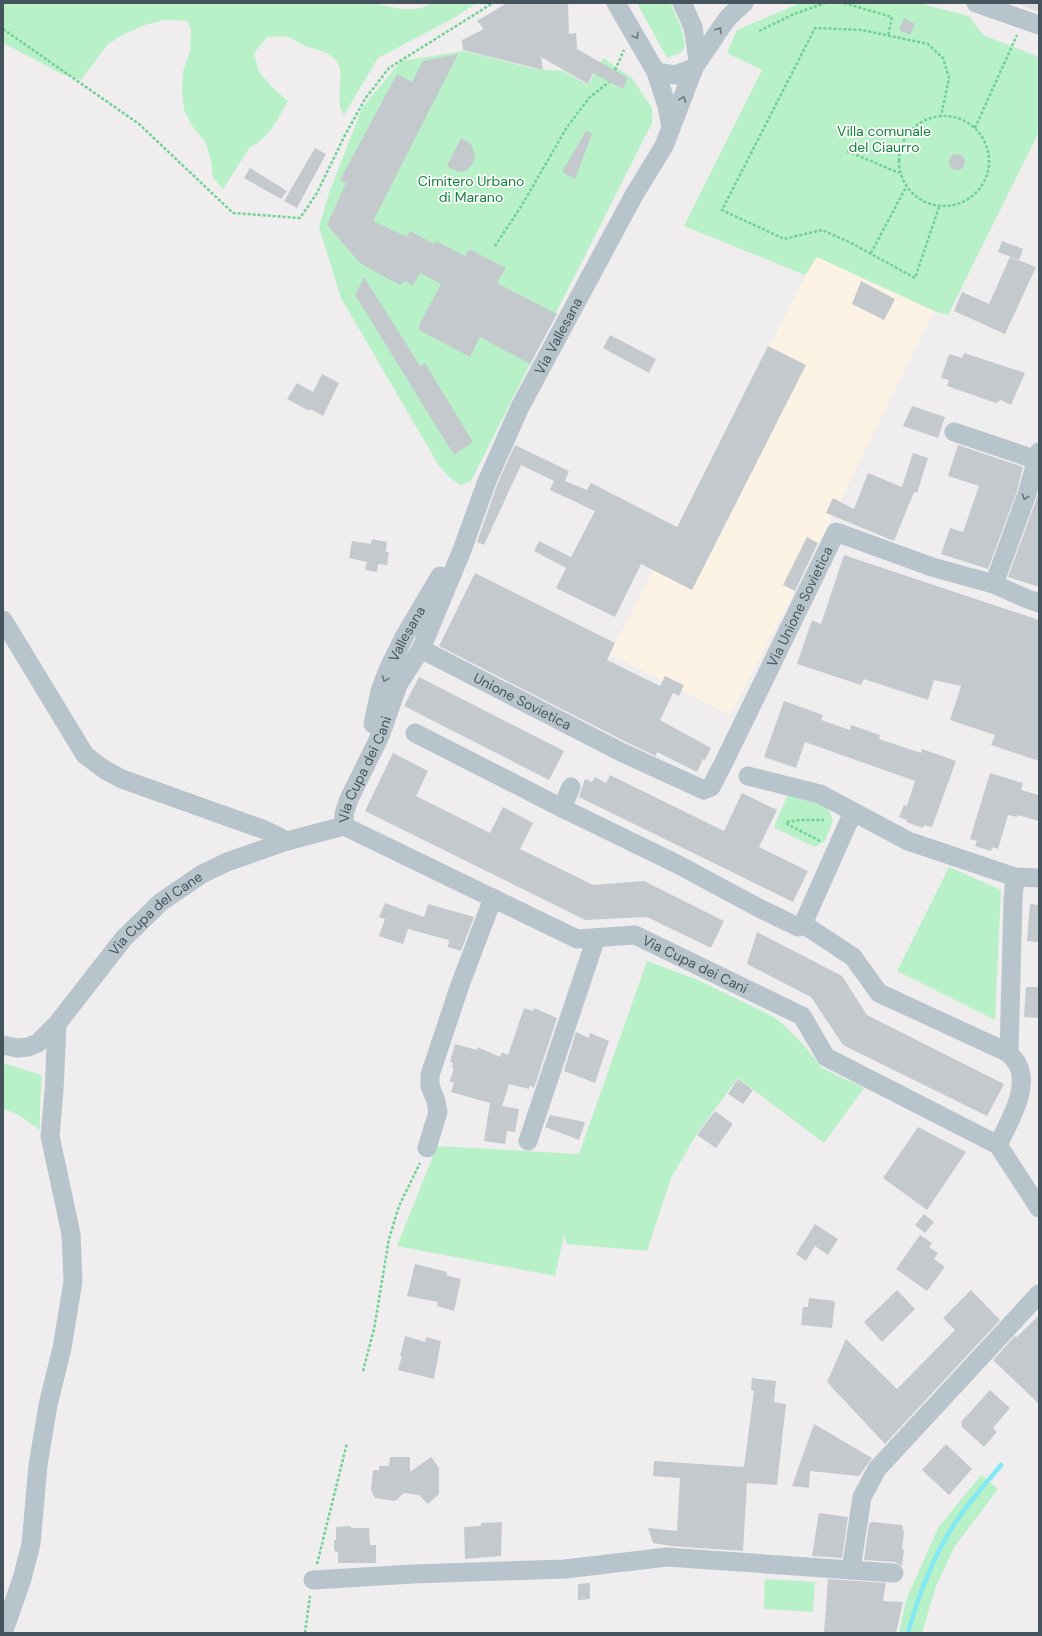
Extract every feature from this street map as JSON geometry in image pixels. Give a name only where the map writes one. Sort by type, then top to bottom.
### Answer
[{"type":"street","points":[[616,3],[656,72],[667,106],[671,130]]},
{"type":"street","points":[[682,3],[693,27],[696,64]]},
{"type":"street","points":[[656,72],[675,75],[696,64],[710,46],[719,29],[744,3]]},
{"type":"street","points":[[976,3],[1031,22]]},
{"type":"street","name":"Via Vallesana","points":[[462,550],[487,481],[520,407],[634,195],[664,146],[696,64]]},
{"type":"street","points":[[954,432],[1038,456],[1027,494],[994,584]]},
{"type":"street","name":"Via Unione Sovietica","points":[[623,752],[704,790],[711,787],[772,666],[836,532],[932,568],[994,584],[1039,603]]},
{"type":"street","name":"Vallesana","points":[[421,649],[462,550]]},
{"type":"street","name":"Vallesana","points":[[344,826],[337,800],[349,780],[363,750],[374,721],[380,691],[388,670],[404,637],[442,574],[462,550]]},
{"type":"street","points":[[3,620],[85,755],[105,770],[122,779],[265,830],[287,841]]},
{"type":"street","name":"Unione Sovietica","points":[[421,649],[623,752]]},
{"type":"street","name":"Via Cupa dei Cani","points":[[421,649],[398,685],[380,736],[349,799],[344,814],[344,826],[577,939],[635,935],[802,1016],[826,1057],[998,1145],[1039,1208]]},
{"type":"street","points":[[415,732],[562,808],[677,864],[758,908],[798,927],[802,924],[853,812]]},
{"type":"street","points":[[748,776],[820,794],[908,841],[1015,877],[1039,878]]},
{"type":"street","points":[[562,808],[571,787]]},
{"type":"street","name":"Via Cupa del Cane","points":[[3,1045],[17,1048],[28,1047],[38,1043],[57,1024],[124,938],[161,902],[202,874],[227,862],[287,841],[344,826]]},
{"type":"street","points":[[1009,1054],[1013,900],[1015,877]]},
{"type":"street","points":[[426,1148],[438,1112],[436,1101],[430,1086],[430,1075],[460,985],[493,898]]},
{"type":"street","points":[[802,924],[853,957],[879,993],[1009,1054],[1017,1064],[1021,1080],[1020,1098],[998,1145]]},
{"type":"street","points":[[528,1141],[596,938]]},
{"type":"street","points":[[3,1633],[22,1579],[32,1544],[38,1465],[48,1405],[62,1348],[73,1281],[71,1234],[50,1136],[57,1024]]},
{"type":"street","points":[[851,1570],[862,1498],[877,1469],[1039,1294]]},
{"type":"street","points":[[313,1580],[413,1574],[565,1569],[667,1557],[894,1573]]},
{"type":"path","points":[[3,29],[139,124],[234,213],[300,218],[317,193],[344,137],[365,99],[389,68],[493,3]]},
{"type":"path","points":[[759,31],[794,14],[825,3]]},
{"type":"path","points":[[844,3],[892,17],[888,36]]},
{"type":"path","points":[[975,128],[1031,22]]},
{"type":"path","points":[[939,207],[915,278],[871,253],[822,230],[784,239],[722,210],[815,28],[862,30],[928,44],[943,58],[949,78],[941,116]]},
{"type":"path","points":[[495,246],[522,205],[567,127],[590,98],[609,82]]},
{"type":"path","points":[[941,116],[959,119],[975,128],[984,139],[989,153],[989,167],[986,180],[978,192],[967,201],[953,206],[939,207],[926,204],[915,197],[906,187],[900,173],[898,160],[901,147],[907,135],[916,125],[928,119],[941,116]]},
{"type":"path","points":[[847,151],[900,173]]},
{"type":"path","points":[[871,253],[906,187]]},
{"type":"path","points":[[820,842],[787,824],[786,822],[800,820],[824,820]]},
{"type":"path","points":[[363,1372],[374,1329],[389,1239],[399,1206],[426,1148]]},
{"type":"path","points":[[305,1633],[313,1580],[347,1443]]},
{"type":"shaded area","points":[[1016,3],[1039,3],[1039,12]]},
{"type":"shaded area","points":[[816,256],[934,311],[821,540],[730,715],[610,654]]},
{"type":"green space","points":[[3,3],[370,3],[410,9],[425,7],[432,3],[477,3],[452,19],[378,58],[344,115],[341,110],[339,99],[340,70],[335,59],[327,53],[305,46],[288,37],[267,37],[254,53],[259,72],[272,87],[288,101],[277,121],[268,133],[263,139],[250,147],[223,189],[213,178],[206,143],[193,127],[184,110],[182,91],[183,71],[190,52],[191,32],[188,21],[165,20],[145,25],[126,33],[108,44],[81,80],[62,74],[3,43]]},
{"type":"green space","points":[[637,3],[670,3],[682,29],[685,47],[680,53],[667,58]]},
{"type":"green space","name":"Villa comunale del Ciaurro","points":[[800,3],[918,3],[969,16],[983,35],[1039,57],[1039,132],[948,315],[934,311],[817,257],[805,275],[684,226],[762,70],[727,53],[737,30]]},
{"type":"green space","name":"Cimitero Urbano di Marano","points":[[465,51],[535,69],[563,71],[588,85],[603,58],[632,78],[652,108],[652,123],[471,481],[461,485],[451,479],[439,466],[341,298],[319,227],[329,193],[362,108],[401,61]]},
{"type":"green space","points":[[789,792],[827,807],[833,820],[825,841],[815,847],[775,828],[775,824]]},
{"type":"green space","points":[[949,867],[1001,890],[995,1020],[897,971]]},
{"type":"green space","points":[[647,961],[698,980],[772,1016],[784,1025],[803,1044],[822,1068],[864,1088],[824,1143],[738,1078],[698,1132],[671,1178],[647,1251],[567,1244],[564,1235],[555,1276],[397,1246],[437,1146],[579,1154]]},
{"type":"green space","points":[[3,1063],[42,1075],[40,1130],[17,1114],[3,1109]]},
{"type":"green space","points":[[981,1475],[998,1489],[955,1546],[936,1586],[922,1633],[899,1633],[906,1600],[938,1528]]},
{"type":"green space","points":[[765,1579],[815,1582],[813,1612],[764,1609]]},
{"type":"building","points":[[507,3],[568,3],[569,34],[576,33],[577,49],[628,78],[623,89],[593,73],[588,84],[541,57],[543,70],[463,50],[462,40],[484,29],[477,21]]},
{"type":"building","points":[[904,18],[915,24],[910,35],[899,30]]},
{"type":"building","points":[[458,54],[373,221],[407,237],[410,231],[434,244],[436,241],[465,256],[469,249],[506,268],[497,283],[557,314],[530,364],[480,337],[470,357],[419,330],[419,325],[441,284],[420,273],[413,285],[405,281],[400,285],[361,264],[327,225],[346,183],[340,180],[397,74],[412,82],[423,61]]},
{"type":"building","points":[[586,131],[592,134],[575,179],[562,172]]},
{"type":"building","points":[[461,138],[471,144],[475,156],[472,165],[465,171],[458,172],[447,166]]},
{"type":"building","points":[[315,148],[326,154],[297,208],[284,201]]},
{"type":"building","points":[[957,154],[964,159],[965,162],[960,169],[957,170],[950,165],[949,162],[954,155]]},
{"type":"building","points":[[250,168],[287,191],[281,199],[244,178]]},
{"type":"building","points":[[1002,241],[1023,249],[1019,260],[998,252]]},
{"type":"building","points":[[1010,257],[1036,267],[1005,334],[954,311],[962,292],[989,304]]},
{"type":"building","points":[[364,277],[420,366],[425,363],[473,442],[454,455],[355,295]]},
{"type":"building","points":[[861,281],[895,299],[884,320],[852,304]]},
{"type":"building","points":[[610,335],[656,359],[649,373],[603,348]]},
{"type":"building","points":[[768,346],[806,365],[692,590],[641,564],[615,617],[556,588],[566,568],[534,551],[539,541],[571,557],[595,511],[550,490],[554,481],[521,465],[484,545],[477,542],[497,485],[515,445],[569,471],[565,481],[587,490],[591,483],[677,527]]},
{"type":"building","points":[[964,353],[1025,373],[1011,405],[1001,400],[996,403],[947,386],[949,380],[941,378],[949,354],[962,358]]},
{"type":"building","points":[[322,374],[339,383],[323,416],[310,409],[309,411],[287,399],[297,383],[313,392]]},
{"type":"building","points":[[912,406],[945,417],[938,438],[903,426]]},
{"type":"building","points":[[958,445],[1023,467],[1017,491],[988,569],[941,554],[950,528],[963,532],[979,486],[948,476]]},
{"type":"building","points":[[913,453],[928,458],[917,493],[914,492],[894,541],[826,513],[833,498],[854,509],[868,473],[902,487]]},
{"type":"building","points":[[1039,492],[1039,587],[1008,577]]},
{"type":"building","points":[[807,537],[818,543],[795,591],[783,585]]},
{"type":"building","points":[[372,539],[387,542],[386,552],[389,552],[387,565],[378,564],[377,572],[365,570],[367,562],[349,558],[352,541],[371,544]]},
{"type":"building","points":[[844,555],[1039,620],[1039,761],[991,745],[995,735],[950,720],[961,686],[934,680],[928,700],[864,679],[861,685],[797,664],[812,620],[821,624]]},
{"type":"building","points":[[475,573],[615,643],[607,660],[660,686],[665,676],[684,685],[679,696],[673,693],[660,720],[711,748],[705,760],[703,759],[697,772],[657,752],[656,756],[628,743],[439,646]]},
{"type":"building","points":[[419,677],[564,751],[549,780],[404,706]]},
{"type":"building","points":[[784,701],[823,715],[821,720],[850,730],[851,725],[880,735],[879,739],[921,753],[922,749],[956,761],[932,827],[924,825],[923,828],[906,822],[907,820],[899,817],[904,805],[907,806],[915,781],[805,742],[796,768],[764,757]]},
{"type":"building","points":[[393,753],[428,771],[416,796],[490,833],[503,807],[533,823],[520,849],[593,885],[644,881],[724,921],[711,948],[647,917],[585,920],[365,811]]},
{"type":"building","points":[[990,773],[1023,783],[1021,790],[1039,795],[1039,821],[1018,815],[1017,817],[1008,815],[998,849],[992,847],[991,851],[975,846],[977,841],[970,839]]},
{"type":"building","points":[[610,775],[724,831],[742,793],[777,810],[759,847],[808,871],[793,902],[579,797],[585,779],[592,782],[595,777],[606,783]]},
{"type":"building","points":[[385,903],[424,917],[428,904],[474,917],[461,951],[448,947],[449,940],[408,929],[403,944],[379,936],[385,919],[379,917]]},
{"type":"building","points":[[1030,904],[1039,905],[1039,942],[1027,941]]},
{"type":"building","points":[[757,932],[842,976],[867,1015],[1004,1084],[987,1116],[843,1045],[811,997],[747,964]]},
{"type":"building","points":[[1026,987],[1039,987],[1039,1018],[1024,1017]]},
{"type":"building","points":[[524,1008],[533,1011],[534,1008],[557,1018],[534,1088],[530,1085],[529,1089],[509,1084],[502,1106],[519,1109],[515,1132],[507,1131],[505,1144],[484,1141],[490,1103],[451,1092],[454,1083],[450,1081],[454,1068],[452,1068],[453,1063],[450,1062],[455,1044],[477,1050],[477,1047],[500,1057],[502,1052],[508,1055]]},
{"type":"building","points":[[576,1032],[589,1038],[590,1033],[609,1041],[595,1083],[564,1071]]},
{"type":"building","points":[[738,1079],[753,1090],[743,1104],[728,1094]]},
{"type":"building","points":[[715,1111],[733,1124],[716,1148],[697,1135]]},
{"type":"building","points":[[550,1115],[585,1122],[579,1140],[545,1127]]},
{"type":"building","points":[[918,1127],[966,1152],[927,1210],[883,1178]]},
{"type":"building","points":[[924,1214],[934,1222],[925,1233],[915,1225]]},
{"type":"building","points":[[815,1224],[838,1239],[828,1255],[815,1246],[806,1261],[796,1254]]},
{"type":"building","points":[[920,1235],[932,1243],[929,1247],[938,1253],[934,1259],[945,1267],[927,1291],[896,1269]]},
{"type":"building","points":[[415,1264],[447,1272],[446,1275],[461,1279],[454,1311],[437,1306],[438,1302],[407,1296]]},
{"type":"building","points":[[897,1290],[915,1309],[882,1342],[864,1322]]},
{"type":"building","points":[[971,1290],[1000,1320],[885,1444],[827,1382],[846,1339],[897,1389],[955,1330],[943,1318]]},
{"type":"building","points":[[809,1298],[835,1301],[832,1328],[801,1325],[803,1307],[808,1307]]},
{"type":"building","points":[[1039,1315],[1039,1404],[993,1360],[1015,1336],[1017,1337]]},
{"type":"building","points":[[405,1336],[425,1342],[426,1337],[441,1341],[434,1379],[398,1370]]},
{"type":"building","points":[[752,1378],[776,1381],[774,1402],[786,1404],[777,1485],[747,1483],[743,1551],[671,1546],[653,1543],[648,1528],[677,1531],[680,1478],[653,1476],[654,1461],[744,1467],[754,1391],[751,1390]]},
{"type":"building","points":[[990,1390],[1010,1408],[993,1428],[997,1432],[984,1447],[961,1426],[961,1422]]},
{"type":"building","points":[[814,1424],[872,1458],[859,1476],[810,1471],[809,1488],[792,1486]]},
{"type":"building","points":[[946,1444],[972,1469],[949,1495],[922,1470]]},
{"type":"building","points":[[390,1457],[410,1457],[410,1472],[431,1457],[439,1468],[439,1494],[428,1504],[419,1495],[404,1493],[395,1501],[375,1498],[371,1490],[373,1470],[379,1470],[379,1466],[389,1466]]},
{"type":"building","points":[[819,1513],[848,1517],[842,1558],[812,1556]]},
{"type":"building","points":[[502,1522],[501,1556],[465,1559],[464,1527],[481,1526],[481,1523]]},
{"type":"building","points":[[872,1522],[902,1525],[904,1533],[902,1549],[904,1550],[902,1566],[895,1562],[864,1560],[869,1524]]},
{"type":"building","points":[[351,1526],[351,1528],[369,1528],[370,1545],[376,1545],[376,1563],[338,1563],[338,1552],[334,1551],[336,1527]]},
{"type":"building","points":[[828,1579],[886,1583],[883,1601],[903,1602],[896,1633],[824,1633]]},
{"type":"building","points":[[590,1583],[590,1599],[578,1600],[578,1584]]},
{"type":"waterway","points":[[908,1633],[916,1605],[946,1538],[964,1510],[1001,1465]]}]
